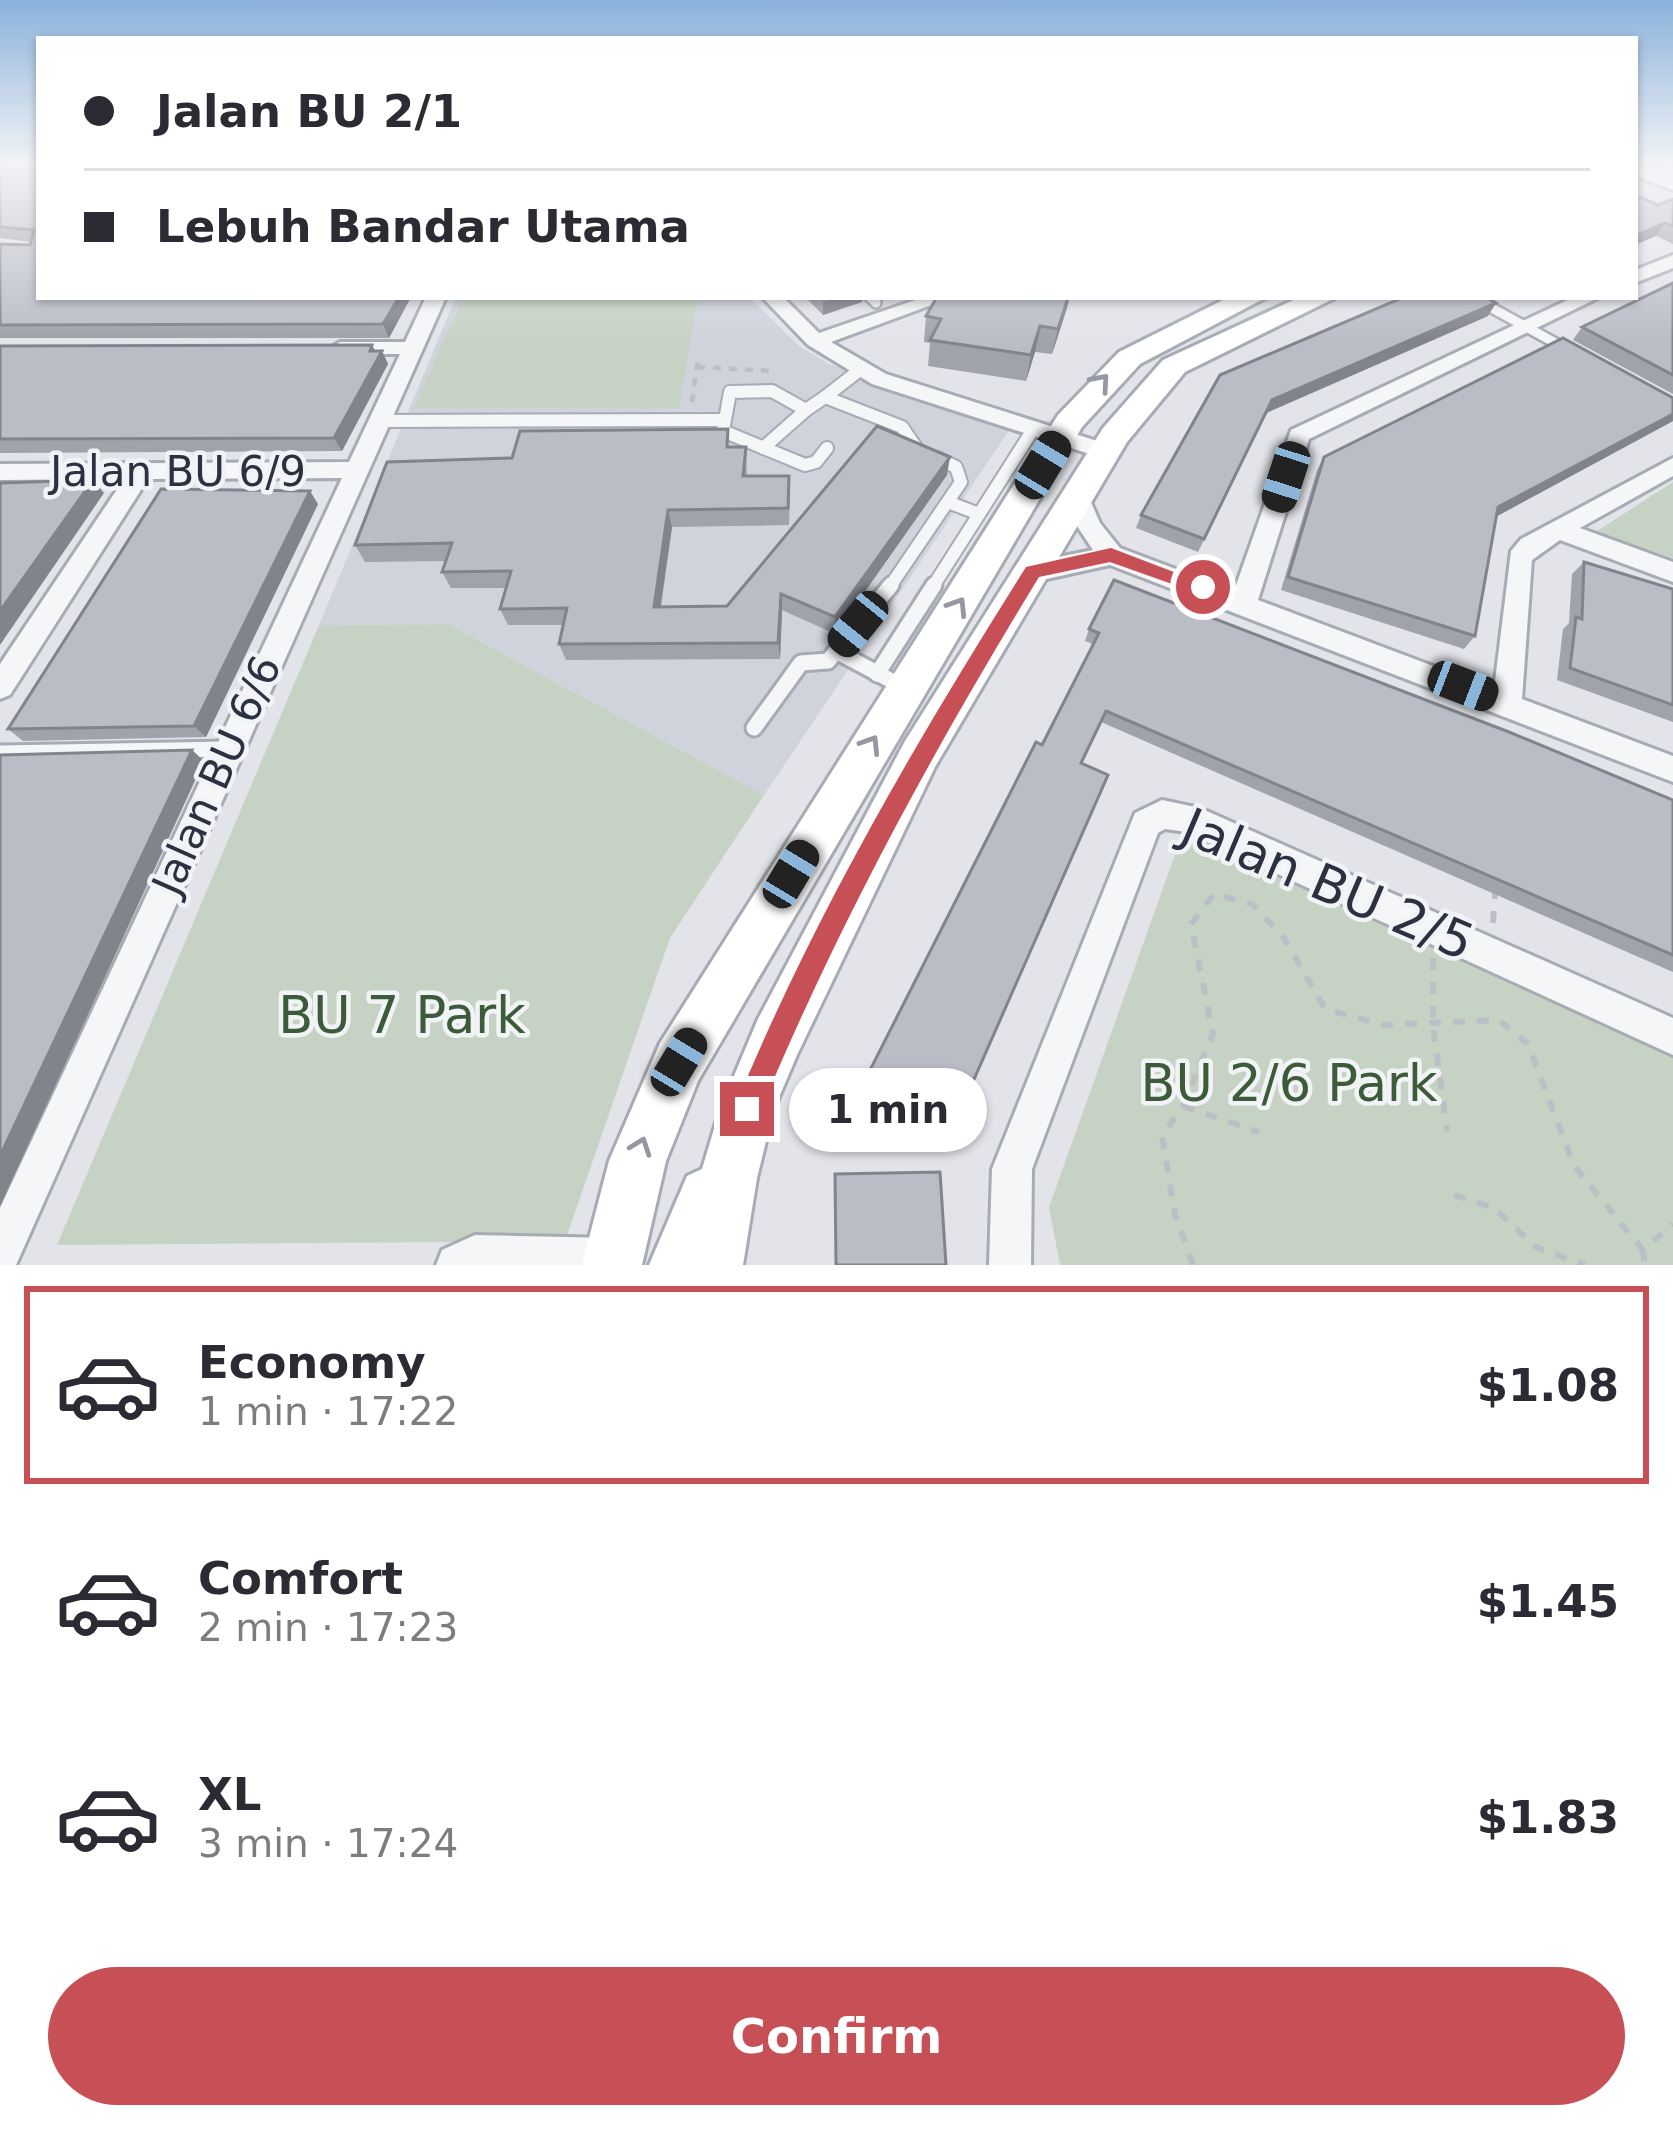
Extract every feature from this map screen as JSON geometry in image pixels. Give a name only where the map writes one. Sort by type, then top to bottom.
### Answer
[{"type":"main road","points":[[612,1262],[644,1134],[679,1062],[891,681],[1054,429],[1100,380],[1139,348],[1245,300]]},
{"type":"main road","points":[[679,1265],[777,1038],[920,754],[1110,444],[1174,366],[1317,300]]},
{"type":"main road","points":[[713,1265],[728,1178],[747,1109]]},
{"type":"street","points":[[1638,276],[1673,262]]},
{"type":"street","name":"Jalan BU 6/6","points":[[0,1254],[435,300]]},
{"type":"street","points":[[775,300],[815,341],[879,380],[1110,444]]},
{"type":"street","points":[[815,341],[934,300]]},
{"type":"street","points":[[1244,602],[1299,435],[1583,300]]},
{"type":"street","points":[[320,348],[412,348]]},
{"type":"street","points":[[861,369],[886,370],[1054,429]]},
{"type":"street","points":[[1507,703],[1520,558],[1530,545],[1673,466]]},
{"type":"street","name":"Jalan BU 6/9","points":[[0,472],[356,470]]},
{"type":"street","points":[[0,686],[141,471]]},
{"type":"street","points":[[1078,496],[1092,531],[1111,555]]},
{"type":"street","points":[[1562,531],[1673,572]]},
{"type":"street","points":[[1033,572],[1111,555],[1673,769]]},
{"type":"street","name":"Jalan BU 2/5","points":[[1010,1265],[1012,1169],[1146,823],[1162,814],[1189,818],[1673,1037]]},
{"type":"street","points":[[457,1265],[475,1256],[612,1262]]},
{"type":"lane","points":[[1477,300],[1581,356]]},
{"type":"lane","points":[[763,448],[861,369]]},
{"type":"lane","points":[[806,410],[772,391],[734,388],[723,431],[811,465],[827,448]]},
{"type":"lane","points":[[754,728],[801,663],[828,661],[836,652],[904,570],[961,482],[956,467],[910,446],[902,427],[826,397]]},
{"type":"lane","points":[[378,421],[723,420]]},
{"type":"lane","points":[[836,652],[891,681],[979,514],[1054,429]]},
{"type":"lane","points":[[948,502],[979,514]]},
{"type":"lane","points":[[0,753],[227,749]]},
{"type":"path","points":[[697,368],[698,360]]},
{"type":"path","points":[[1491,953],[1496,885]]},
{"type":"path","points":[[1192,1265],[1175,1215],[1162,1136],[1183,1106],[1214,1034],[1191,924],[1214,894],[1252,904],[1284,938],[1325,1009],[1384,1025],[1498,1020],[1528,1044],[1574,1166],[1643,1250],[1645,1265]]},
{"type":"path","points":[[1433,929],[1433,1026],[1448,1132]]},
{"type":"path","points":[[1183,1106],[1259,1132]]},
{"type":"path","points":[[1454,1195],[1494,1208],[1536,1247],[1585,1265]]},
{"type":"path","points":[[1643,1250],[1673,1224]]},
{"type":"shaded area","points":[[455,300],[752,300],[799,346],[829,364],[1010,429],[764,795],[448,624],[319,625]]},
{"type":"green space","points":[[462,300],[697,300],[679,408],[414,408]]},
{"type":"green space","points":[[1673,482],[1673,558],[1594,533]]},
{"type":"green space","name":"BU 7 Park","points":[[448,624],[764,795],[670,938],[565,1241],[57,1245],[319,625]]},
{"type":"green space","name":"BU 2/6 Park","points":[[1182,835],[1673,1053],[1673,1265],[1060,1265],[1049,1207]]},
{"type":"building","points":[[0,222],[36,222],[36,300],[397,300],[383,324],[0,325],[0,244],[30,245],[34,230],[0,227]]},
{"type":"building","points":[[1638,222],[1673,222],[1673,226],[1665,223],[1638,235]]},
{"type":"building","points":[[1673,283],[1673,375],[1582,327]]},
{"type":"building","points":[[935,300],[1067,300],[1058,329],[1040,326],[1031,355],[930,340],[941,319],[926,316]]},
{"type":"building","points":[[1397,300],[1496,303],[1272,400],[1204,539],[1141,515],[1220,375]]},
{"type":"building","points":[[1563,338],[1673,398],[1673,414],[1498,507],[1475,636],[1288,577],[1324,457]]},
{"type":"building","points":[[372,345],[370,351],[382,351],[334,438],[0,439],[0,346]]},
{"type":"building","points":[[877,426],[950,457],[835,617],[781,594],[778,643],[559,644],[567,608],[500,609],[511,571],[442,572],[452,543],[355,545],[387,462],[512,458],[520,431],[728,429],[727,447],[746,447],[743,476],[789,476],[788,508],[668,510],[654,607],[727,606]]},
{"type":"building","points":[[93,480],[0,611],[0,483]]},
{"type":"building","points":[[161,489],[310,491],[194,726],[8,729]]},
{"type":"building","points":[[1584,562],[1673,589],[1673,705],[1570,668],[1576,617],[1582,619]]},
{"type":"building","points":[[1114,580],[1673,800],[1673,955],[1106,711],[1081,763],[1108,775],[949,1136],[863,1084],[1036,742],[1042,745],[1099,633],[1089,629]]},
{"type":"building","points":[[192,750],[0,1156],[0,755]]},
{"type":"building","points":[[940,1172],[946,1265],[836,1265],[835,1174]]},
{"type":"route","points":[[747,1109],[777,1038],[920,754],[1033,572],[1111,555],[1203,587]]}]
